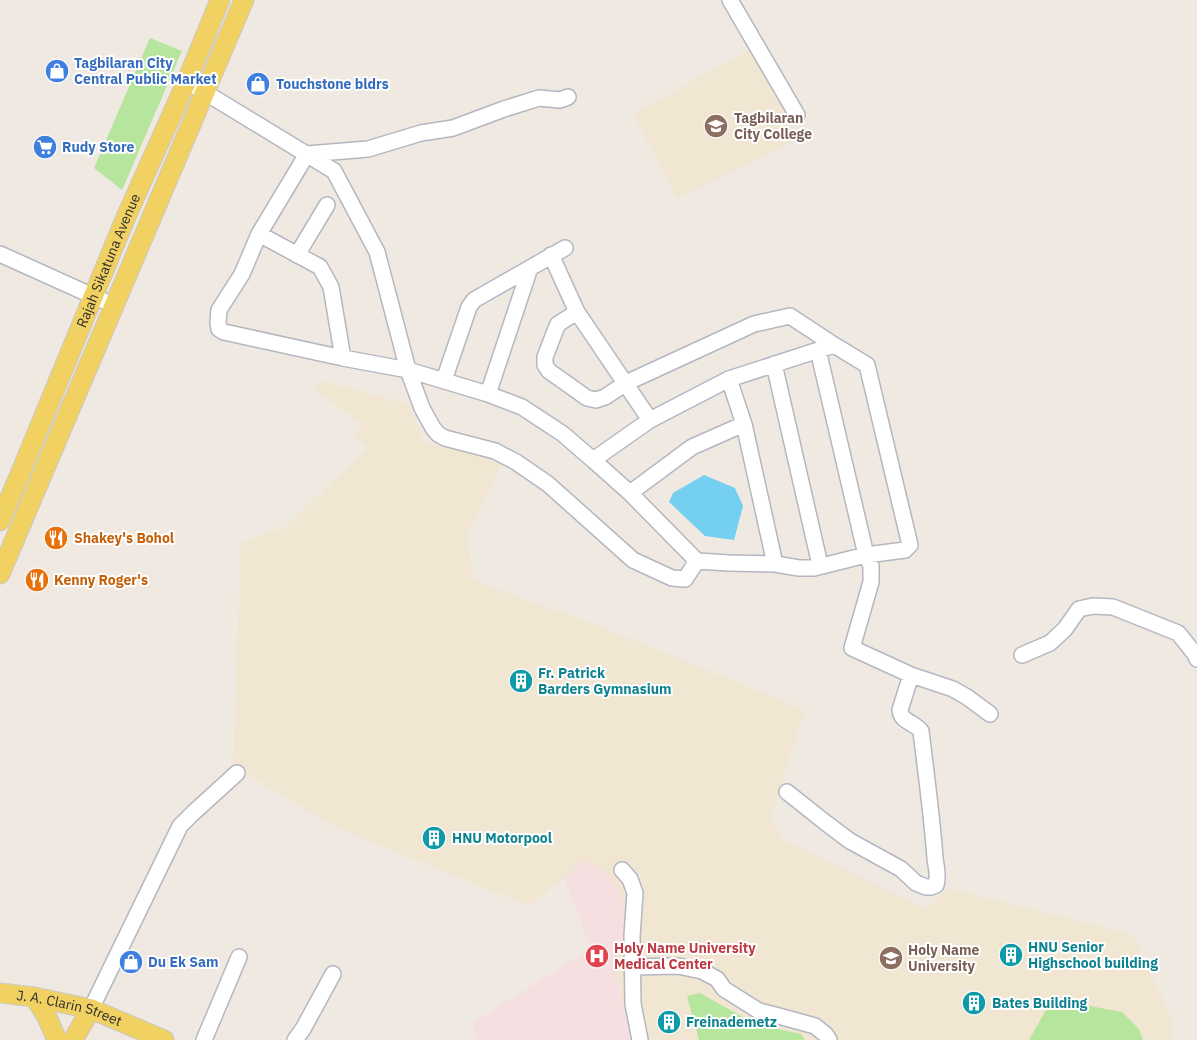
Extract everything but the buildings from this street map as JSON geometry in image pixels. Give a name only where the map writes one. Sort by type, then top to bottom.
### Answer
[{"type":"main road","name":"Rajah Sikatuna Avenue","points":[[0,521],[126,217],[220,0]]},
{"type":"main road","points":[[0,574],[244,0]]},
{"type":"main road","points":[[105,268],[126,278]]},
{"type":"main road","name":"J. A. Clarin Street","points":[[0,993],[34,997],[91,1009],[164,1040]]},
{"type":"main road","points":[[34,997],[46,1015],[57,1040]]},
{"type":"main road","points":[[73,1040],[91,1009]]},
{"type":"street","points":[[730,0],[797,115]]},
{"type":"street","points":[[186,82],[206,92],[334,171],[377,252],[408,370],[422,408],[438,434],[445,438],[495,451],[516,462],[548,484],[632,560],[672,578],[685,580],[697,561]]},
{"type":"street","points":[[307,154],[368,149],[420,133],[453,128],[539,98],[560,100],[568,97]]},
{"type":"street","points":[[307,154],[259,234],[242,274],[219,310],[219,329],[224,332],[343,358],[408,370],[488,394],[522,407],[563,434],[593,460],[630,493],[697,561],[775,564],[799,568],[814,568],[866,555],[905,550],[910,544],[867,365],[790,316],[754,324],[626,383],[596,400],[588,398],[549,371],[545,365],[545,357],[558,324],[577,312]]},
{"type":"street","points":[[297,255],[327,205]]},
{"type":"street","points":[[259,234],[320,267],[332,287],[343,358]]},
{"type":"street","points":[[444,380],[469,307],[474,300],[558,252],[577,312],[650,420]]},
{"type":"street","points":[[0,254],[115,306]]},
{"type":"street","points":[[488,394],[530,268]]},
{"type":"street","points":[[593,460],[650,420],[729,379],[834,345]]},
{"type":"street","points":[[818,350],[866,555],[871,566],[871,582],[852,648],[911,675],[953,689],[990,714]]},
{"type":"street","points":[[774,364],[820,566]]},
{"type":"street","points":[[729,379],[744,424],[775,564]]},
{"type":"street","points":[[630,493],[692,448],[744,424]]},
{"type":"street","points":[[1022,655],[1050,643],[1065,629],[1079,609],[1093,606],[1113,607],[1178,633],[1197,658]]},
{"type":"street","points":[[788,792],[844,836],[901,869],[916,883],[926,888],[936,884],[938,879],[933,827],[921,731],[916,725],[900,715],[911,675]]},
{"type":"street","points":[[91,1009],[180,826],[237,773]]},
{"type":"street","points":[[622,870],[630,880],[634,893],[632,936],[633,1004],[640,1040]]},
{"type":"street","points":[[204,1040],[239,957]]},
{"type":"street","points":[[632,967],[678,966],[702,971],[718,979],[724,989],[759,1011],[815,1026],[829,1040]]},
{"type":"street","points":[[295,1040],[333,974]]},
{"type":"shaded area","name":"Tagbilaran City College","points":[[750,50],[800,138],[677,198],[633,114]]},
{"type":"shaded area","name":"Holy Name University","points":[[322,381],[408,404],[426,445],[479,450],[503,460],[468,534],[472,580],[591,623],[805,710],[771,816],[780,838],[925,909],[948,888],[1132,934],[1171,1016],[1171,1040],[631,1040],[614,964],[624,938],[622,898],[585,860],[529,906],[335,827],[233,766],[241,543],[287,526],[367,448],[355,436],[363,425],[314,389]]},
{"type":"shaded area","name":"Holy Name University Medical Center","points":[[585,860],[612,877],[622,898],[624,939],[614,964],[631,1040],[476,1040],[473,1023],[591,948],[564,877]]},
{"type":"green space","points":[[150,38],[182,51],[122,190],[94,168]]},
{"type":"green space","points":[[700,993],[755,1024],[801,1034],[805,1040],[699,1040],[687,996]]},
{"type":"green space","points":[[1052,999],[1122,1012],[1139,1029],[1143,1040],[1029,1040]]},
{"type":"water","points":[[704,475],[735,488],[743,506],[734,540],[705,536],[669,502],[673,493]]},
{"type":"place","name":"Tagbilaran City Central Public Market","points":[[57,71]]},
{"type":"place","name":"Touchstone bldrs","points":[[258,84]]},
{"type":"place","name":"Tagbilaran City College","points":[[716,126]]},
{"type":"place","name":"Rudy Store","points":[[45,147]]},
{"type":"place","name":"Shakey's Bohol","points":[[56,538]]},
{"type":"place","name":"Kenny Roger's","points":[[37,580]]},
{"type":"place","name":"Fr. Patrick Barders Gymnasium","points":[[521,681]]},
{"type":"place","name":"HNU Motorpool","points":[[434,838]]},
{"type":"place","name":"HNU Senior Highschool building","points":[[1011,955]]},
{"type":"place","name":"Holy Name University Medical Center","points":[[597,956]]},
{"type":"place","name":"Holy Name University","points":[[891,958]]},
{"type":"place","name":"Du Ek Sam","points":[[131,962]]},
{"type":"place","name":"Bates Building","points":[[974,1003]]},
{"type":"place","name":"Freinademetz","points":[[669,1022]]}]
